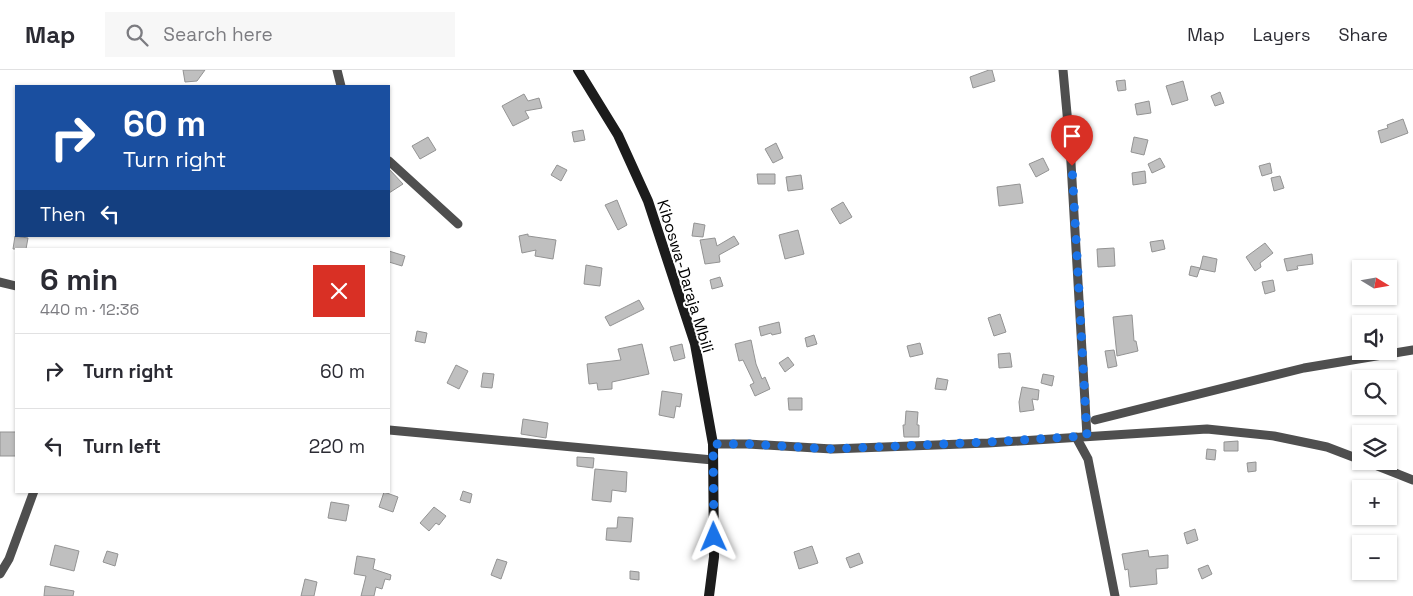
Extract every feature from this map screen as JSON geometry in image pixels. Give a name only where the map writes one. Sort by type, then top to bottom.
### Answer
[{"type":"main road","name":"Kiboswa-Daraja Mbili","points":[[578,70],[618,135],[648,201],[695,344],[713,444],[714,557],[709,596]]},
{"type":"street","points":[[337,70],[341,85]]},
{"type":"street","points":[[1063,70],[1070,146],[1087,436]]},
{"type":"street","points":[[390,162],[458,224]]},
{"type":"street","points":[[0,282],[15,286]]},
{"type":"street","points":[[1095,420],[1304,368],[1413,350]]},
{"type":"street","points":[[713,444],[832,449],[1207,429],[1274,436],[1327,447],[1352,457]]},
{"type":"street","points":[[390,430],[713,460]]},
{"type":"street","points":[[1076,437],[1088,459],[1115,596]]},
{"type":"street","points":[[1387,470],[1413,480]]},
{"type":"street","points":[[0,574],[9,559],[33,493]]},
{"type":"building","points":[[183,70],[205,70],[197,81],[185,82]]},
{"type":"building","points":[[992,70],[995,81],[973,88],[970,77]]},
{"type":"building","points":[[1125,80],[1126,90],[1118,91],[1116,81]]},
{"type":"building","points":[[1183,81],[1188,100],[1172,105],[1166,86]]},
{"type":"building","points":[[1220,92],[1224,103],[1215,106],[1211,96]]},
{"type":"building","points":[[524,94],[528,101],[539,98],[542,108],[525,111],[529,118],[513,126],[502,106]]},
{"type":"building","points":[[1149,101],[1151,113],[1137,115],[1135,104]]},
{"type":"building","points":[[1403,119],[1408,133],[1381,143],[1378,131],[1388,128],[1387,125]]},
{"type":"building","points":[[583,130],[585,140],[574,142],[572,132]]},
{"type":"building","points":[[428,137],[436,150],[420,159],[412,146]]},
{"type":"building","points":[[1134,137],[1148,140],[1144,155],[1131,152]]},
{"type":"building","points":[[776,143],[783,158],[773,163],[765,149]]},
{"type":"building","points":[[1043,158],[1049,170],[1036,177],[1029,164]]},
{"type":"building","points":[[1160,158],[1165,167],[1152,173],[1148,164]]},
{"type":"building","points":[[1270,163],[1272,173],[1262,176],[1259,166]]},
{"type":"building","points":[[557,165],[567,170],[561,181],[551,175]]},
{"type":"building","points":[[390,170],[403,184],[390,192]]},
{"type":"building","points":[[1145,171],[1146,183],[1133,185],[1132,173]]},
{"type":"building","points":[[757,174],[775,174],[775,184],[758,184]]},
{"type":"building","points":[[801,175],[803,189],[788,191],[786,177]]},
{"type":"building","points":[[1280,176],[1284,188],[1274,191],[1271,178]]},
{"type":"building","points":[[1020,184],[1023,203],[999,206],[997,187]]},
{"type":"building","points":[[617,200],[627,225],[618,230],[605,205]]},
{"type":"building","points":[[843,202],[852,217],[840,224],[831,209]]},
{"type":"building","points":[[694,223],[705,225],[703,237],[692,236]]},
{"type":"building","points":[[798,230],[804,254],[785,259],[779,235]]},
{"type":"building","points":[[528,234],[528,236],[556,240],[553,259],[535,256],[536,250],[522,253],[519,236]]},
{"type":"building","points":[[15,236],[28,238],[26,248],[13,249]]},
{"type":"building","points":[[734,236],[739,244],[719,255],[720,262],[705,264],[700,240],[715,238],[717,246]]},
{"type":"building","points":[[1163,240],[1165,249],[1152,252],[1150,242]]},
{"type":"building","points":[[1265,243],[1273,253],[1260,263],[1261,267],[1255,271],[1246,257]]},
{"type":"building","points":[[1114,248],[1115,266],[1098,267],[1097,249]]},
{"type":"building","points":[[390,251],[405,256],[402,266],[390,262]]},
{"type":"building","points":[[1312,254],[1313,264],[1297,266],[1298,269],[1287,271],[1284,259]]},
{"type":"building","points":[[1203,256],[1217,259],[1215,272],[1200,269]]},
{"type":"building","points":[[586,265],[602,268],[600,286],[584,284]]},
{"type":"building","points":[[1191,266],[1200,268],[1197,277],[1189,275]]},
{"type":"building","points":[[720,277],[723,286],[712,289],[710,280]]},
{"type":"building","points":[[1273,280],[1275,291],[1265,294],[1262,282]]},
{"type":"building","points":[[639,300],[644,309],[610,326],[605,317]]},
{"type":"building","points":[[1000,314],[1006,332],[994,336],[988,318]]},
{"type":"building","points":[[1132,315],[1134,341],[1136,341],[1138,351],[1117,356],[1113,317]]},
{"type":"building","points":[[779,322],[781,333],[761,336],[759,327]]},
{"type":"building","points":[[417,331],[427,333],[425,343],[415,341]]},
{"type":"building","points":[[814,335],[817,344],[807,347],[805,338]]},
{"type":"building","points":[[751,340],[756,364],[762,379],[765,377],[770,389],[755,396],[750,385],[754,383],[743,360],[739,361],[735,344]]},
{"type":"building","points":[[920,343],[923,354],[910,357],[907,346]]},
{"type":"building","points":[[642,344],[649,374],[612,382],[612,389],[598,390],[597,383],[589,384],[587,364],[621,360],[618,349]]},
{"type":"building","points":[[682,344],[685,358],[674,361],[670,347]]},
{"type":"building","points":[[1114,350],[1117,366],[1108,368],[1105,351]]},
{"type":"building","points":[[1010,353],[1012,367],[999,368],[998,354]]},
{"type":"building","points":[[788,357],[794,365],[785,372],[779,363]]},
{"type":"building","points":[[456,365],[468,371],[459,389],[447,383]]},
{"type":"building","points":[[483,373],[494,374],[492,388],[481,387]]},
{"type":"building","points":[[1043,374],[1054,376],[1052,386],[1041,383]]},
{"type":"building","points":[[937,378],[948,380],[946,390],[935,389]]},
{"type":"building","points":[[1022,387],[1039,390],[1038,400],[1032,399],[1034,410],[1020,412],[1019,402]]},
{"type":"building","points":[[662,391],[682,394],[680,407],[676,406],[674,418],[659,415]]},
{"type":"building","points":[[788,398],[802,398],[802,410],[789,410]]},
{"type":"building","points":[[906,411],[918,412],[917,425],[919,425],[919,437],[904,437],[903,425],[905,425]]},
{"type":"building","points":[[523,419],[548,423],[546,438],[521,434]]},
{"type":"building","points":[[0,432],[15,432],[15,456],[0,456]]},
{"type":"building","points":[[1238,441],[1238,451],[1224,451],[1224,442]]},
{"type":"building","points":[[1207,449],[1216,450],[1215,460],[1206,459]]},
{"type":"building","points":[[577,457],[594,458],[593,468],[577,466]]},
{"type":"building","points":[[1256,462],[1256,471],[1248,472],[1247,463]]},
{"type":"building","points":[[595,469],[627,472],[626,492],[612,490],[611,502],[592,500]]},
{"type":"building","points":[[463,491],[472,494],[470,503],[460,500]]},
{"type":"building","points":[[384,493],[398,497],[393,512],[379,507]]},
{"type":"building","points":[[331,502],[349,505],[346,521],[328,518]]},
{"type":"building","points":[[434,507],[446,516],[439,525],[436,523],[429,531],[420,523]]},
{"type":"building","points":[[618,517],[633,518],[631,542],[606,540],[607,528],[617,528]]},
{"type":"building","points":[[1195,529],[1198,540],[1187,544],[1184,533]]},
{"type":"building","points":[[55,545],[79,551],[74,571],[50,565]]},
{"type":"building","points":[[812,546],[818,563],[799,569],[794,552]]},
{"type":"building","points":[[1148,550],[1149,557],[1168,555],[1168,568],[1156,569],[1157,584],[1130,587],[1128,569],[1125,570],[1122,554]]},
{"type":"building","points":[[107,551],[118,554],[115,566],[103,562]]},
{"type":"building","points":[[859,553],[863,563],[850,568],[846,558]]},
{"type":"building","points":[[357,556],[375,559],[373,569],[391,575],[390,580],[385,579],[382,589],[376,587],[374,596],[361,596],[366,576],[354,574]]},
{"type":"building","points":[[497,559],[507,562],[501,579],[491,575]]},
{"type":"building","points":[[1208,565],[1212,574],[1202,579],[1198,569]]},
{"type":"building","points":[[630,571],[639,572],[639,580],[630,579]]},
{"type":"building","points":[[305,579],[317,582],[314,596],[301,596]]},
{"type":"building","points":[[45,586],[74,591],[73,596],[44,596]]},
{"type":"route","points":[[714,537],[713,444],[832,449],[1087,436],[1072,166]]}]
